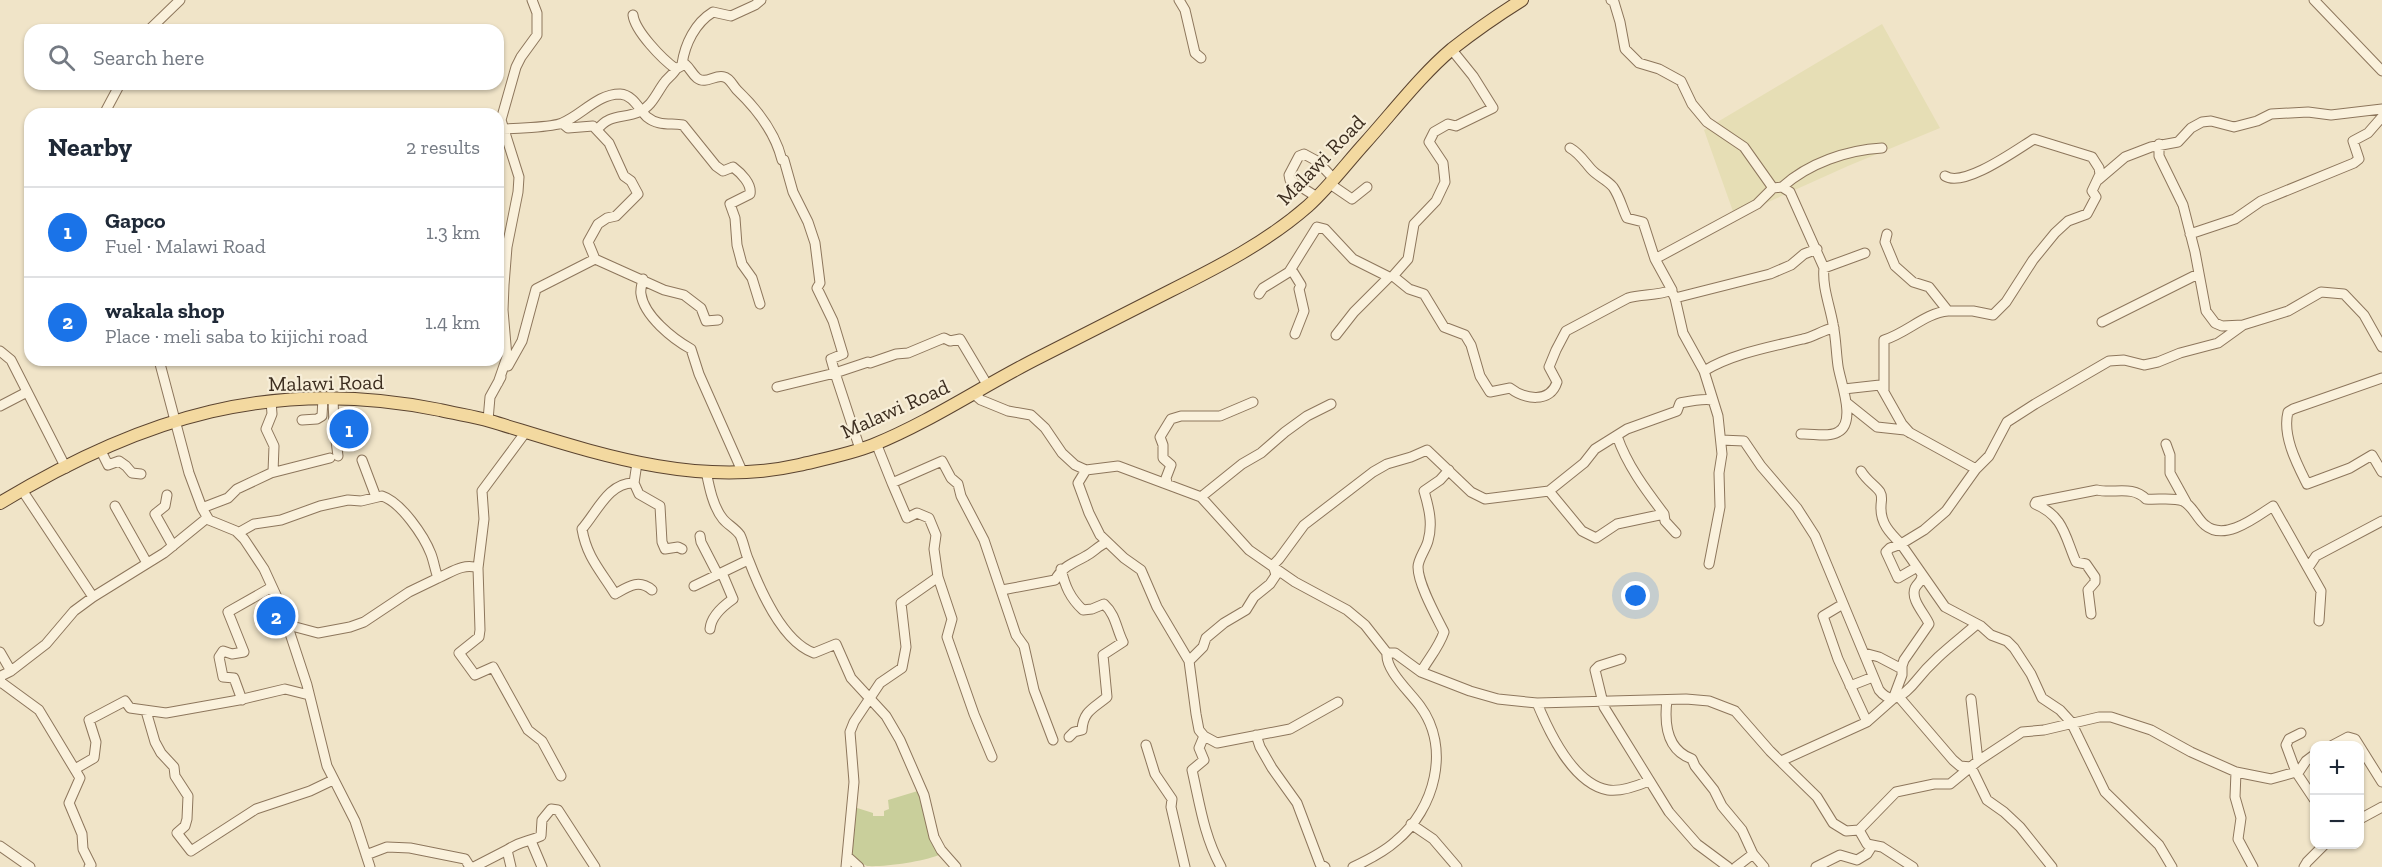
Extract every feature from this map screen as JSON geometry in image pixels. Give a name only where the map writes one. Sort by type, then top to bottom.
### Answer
[{"type":"main road","name":"Malawi Road","points":[[0,503],[100,449],[174,421],[216,410],[271,401],[328,398],[409,404],[488,420],[525,433],[638,463],[683,471],[742,471],[793,466],[876,444],[1262,241],[1317,197],[1427,74],[1452,50],[1493,18],[1522,0]]},
{"type":"street","points":[[155,24],[180,0]]},
{"type":"street","points":[[504,109],[521,57],[537,35],[537,13],[532,0]]},
{"type":"street","points":[[597,130],[616,116],[643,110],[656,98],[663,84],[679,67],[689,41],[706,17],[713,12],[731,16],[761,0]]},
{"type":"street","points":[[1179,0],[1185,10],[1195,53],[1201,57]]},
{"type":"street","points":[[1611,0],[1614,2],[1620,22],[1625,49],[1639,63],[1659,69],[1682,81],[1692,104],[1707,122],[1744,147],[1778,187],[1790,192],[1817,249],[1824,268],[1838,368],[1847,403],[1846,417],[1838,432],[1824,435],[1801,434]]},
{"type":"street","points":[[2314,0],[2382,71]]},
{"type":"street","points":[[633,15],[638,29],[668,64],[679,67],[688,66],[698,79],[721,77],[728,79],[764,120],[776,140],[793,192],[808,222],[815,243],[820,283],[817,288],[836,329],[843,354],[831,359],[860,449]]},
{"type":"street","points":[[1336,335],[1354,312],[1408,259],[1414,224],[1436,201],[1445,182],[1443,163],[1429,142],[1434,132],[1448,124],[1456,126],[1493,108],[1452,50]]},
{"type":"street","points":[[107,108],[117,90]]},
{"type":"street","points":[[504,129],[562,123],[594,102],[621,94],[643,110],[646,116],[662,124],[683,125],[721,170],[733,167],[746,180],[752,193],[730,204],[735,218],[736,240],[742,264],[752,278],[760,304]]},
{"type":"street","points":[[2094,183],[2111,166],[2125,157],[2159,144],[2178,142],[2191,128],[2211,121],[2234,127],[2257,121],[2271,114],[2308,112],[2331,115],[2382,109]]},
{"type":"street","points":[[2190,234],[2235,219],[2261,201],[2354,163],[2359,159],[2352,141],[2368,133],[2382,117]]},
{"type":"street","points":[[562,123],[568,128],[589,126],[597,130],[609,143],[624,176],[631,181],[638,194],[616,216],[606,218],[594,231],[588,242],[595,259],[663,290],[694,301],[701,308],[706,321],[718,320]]},
{"type":"street","points":[[504,137],[519,177],[507,247],[504,285]]},
{"type":"street","points":[[1884,390],[1884,340],[1900,334],[1937,311],[1973,311],[1987,315],[1996,313],[2055,233],[2068,221],[2087,214],[2096,197],[2092,190],[2100,174],[2092,157],[2034,138],[2001,160],[1965,177],[1954,180],[1945,176]]},
{"type":"street","points":[[2159,144],[2159,156],[2183,205],[2209,318],[2223,326],[2243,325],[2288,311],[2321,292],[2344,294],[2364,315],[2382,347]]},
{"type":"street","points":[[1570,148],[1583,158],[1593,172],[1602,176],[1613,188],[1627,218],[1643,222],[1655,259],[1674,294],[1677,317],[1683,333],[1704,371],[1713,400],[1722,454],[1719,473],[1720,507],[1708,564]]},
{"type":"street","points":[[1655,259],[1757,204],[1808,167],[1853,151],[1882,148]]},
{"type":"street","points":[[1317,197],[1290,180],[1289,175],[1299,156],[1304,154],[1317,161],[1332,181],[1352,199],[1367,187]]},
{"type":"street","points":[[1259,294],[1263,288],[1288,272],[1317,227],[1325,229],[1353,259],[1391,276],[1409,289],[1424,294],[1444,327],[1465,335],[1471,345],[1480,376],[1490,392],[1510,388],[1518,395],[1535,398],[1545,395],[1556,385],[1550,367],[1566,332],[1628,298],[1674,294],[1770,274],[1791,265],[1804,254],[1817,249]]},
{"type":"street","points":[[1887,234],[1885,242],[1895,267],[1913,282],[1929,287],[1948,310]]},
{"type":"street","points":[[1824,268],[1865,253]]},
{"type":"street","points":[[488,420],[490,397],[522,341],[537,289],[595,259]]},
{"type":"street","points":[[1288,272],[1293,273],[1301,285],[1299,289],[1304,311],[1295,334]]},
{"type":"street","points":[[2102,322],[2198,274]]},
{"type":"street","points":[[643,279],[641,294],[652,317],[669,335],[692,349],[699,374],[742,471]]},
{"type":"street","points":[[504,322],[507,357],[504,366]]},
{"type":"street","points":[[1917,567],[1898,578],[1886,552],[1936,521],[1953,502],[1976,469],[1989,456],[2007,422],[2097,366],[2109,361],[2124,360],[2144,364],[2158,362],[2180,353],[2218,343],[2243,325]]},
{"type":"street","points":[[1704,371],[1733,357],[1800,340],[1834,328]]},
{"type":"street","points":[[777,387],[835,373],[896,354],[908,353],[944,338],[950,341],[960,339],[988,386]]},
{"type":"street","points":[[0,351],[11,360],[66,468]]},
{"type":"street","points":[[160,366],[174,421],[207,518],[238,533],[257,558],[272,586],[288,625],[327,766],[355,821],[370,867]]},
{"type":"street","points":[[498,383],[504,366]]},
{"type":"street","points":[[2382,378],[2293,409],[2288,412],[2285,422],[2295,463],[2307,484],[2350,468],[2372,455],[2382,472]]},
{"type":"street","points":[[1844,389],[1876,384],[1884,390],[1902,424],[1910,433]]},
{"type":"street","points":[[0,406],[27,392]]},
{"type":"street","points":[[974,394],[981,400],[1008,411],[1031,415],[1045,428],[1062,453],[1071,462],[1086,470],[1118,466],[1201,497],[1249,550],[1295,582],[1347,609],[1365,625],[1387,653],[1386,659],[1392,669],[1426,716],[1437,747],[1436,776],[1424,809],[1412,824],[1397,840],[1353,867]]},
{"type":"street","points":[[202,508],[228,498],[237,489],[273,472],[334,457],[334,426],[328,398]]},
{"type":"street","points":[[302,420],[317,419],[322,416],[328,398]]},
{"type":"street","points":[[1273,565],[1304,525],[1387,464],[1427,450],[1471,492],[1485,500],[1549,491],[1584,463],[1595,449],[1617,436],[1642,423],[1677,411],[1683,401],[1697,401],[1705,398],[1713,400]]},
{"type":"street","points":[[271,401],[272,414],[266,429],[274,446],[273,472]]},
{"type":"street","points":[[1167,483],[1166,478],[1171,465],[1163,458],[1163,445],[1160,437],[1171,419],[1181,416],[1220,416],[1253,402]]},
{"type":"street","points":[[1847,403],[1877,427],[1905,430],[1976,469]]},
{"type":"street","points":[[1201,497],[1293,427],[1331,404]]},
{"type":"street","points":[[525,433],[482,492],[484,519],[478,568],[479,637],[459,654],[475,675],[493,667],[528,730],[542,741],[561,776]]},
{"type":"street","points":[[1617,436],[1623,454],[1636,476],[1664,514],[1665,521],[1676,533]]},
{"type":"street","points":[[1721,440],[1744,441],[1761,466],[1797,508],[1815,536],[1879,690],[1885,696],[1896,698],[1960,766],[1974,764]]},
{"type":"street","points":[[876,444],[907,518],[917,513],[929,518],[936,535],[934,549],[938,577],[952,619],[947,637],[992,757]]},
{"type":"street","points":[[2166,444],[2170,455],[2170,473],[2186,502],[2206,527],[2218,531],[2230,530],[2273,506],[2321,591],[2319,621]]},
{"type":"street","points":[[100,449],[108,465],[119,461],[132,473],[141,474]]},
{"type":"street","points":[[362,460],[376,497]]},
{"type":"street","points":[[892,483],[942,461],[951,478],[958,484],[961,496],[984,540],[1016,634],[1024,646],[1034,690],[1053,740]]},
{"type":"street","points":[[638,463],[634,483],[639,494],[660,506],[662,542],[665,549],[704,546]]},
{"type":"street","points":[[1086,470],[1078,483],[1100,536],[1141,570],[1157,607],[1189,661],[1199,730],[1204,736],[1217,743],[1290,729],[1338,702]]},
{"type":"street","points":[[1421,672],[1440,644],[1444,632],[1425,592],[1418,566],[1428,542],[1430,525],[1430,512],[1424,491],[1440,480],[1449,470]]},
{"type":"street","points":[[706,471],[710,490],[723,519],[741,537],[748,560],[782,626],[793,640],[814,652],[836,644],[851,678],[886,716],[900,740],[921,788],[934,837],[941,850],[956,867]]},
{"type":"street","points":[[1860,471],[1882,496],[1881,513],[1886,529],[1901,544],[1945,607],[1977,624],[1991,635],[2007,641],[2014,648],[2031,674],[2042,698],[2060,710],[2071,722],[2105,792],[2159,845],[2172,867]]},
{"type":"street","points":[[634,483],[624,483],[613,489],[582,529],[594,565],[615,594],[636,583],[646,585],[652,590]]},
{"type":"street","points":[[22,490],[93,597]]},
{"type":"street","points":[[2091,614],[2088,590],[2095,582],[2095,577],[2086,564],[2076,562],[2062,526],[2047,510],[2035,502],[2097,490],[2106,492],[2132,490],[2139,492],[2146,499],[2176,499],[2186,502]]},
{"type":"street","points":[[1549,491],[1582,531],[1596,538],[1617,524],[1664,514]]},
{"type":"street","points":[[167,495],[165,506],[155,514],[173,546]]},
{"type":"street","points":[[238,533],[254,524],[281,520],[320,506],[382,496],[387,498],[416,528],[431,554],[438,578]]},
{"type":"street","points":[[115,506],[147,563]]},
{"type":"street","points":[[89,867],[91,865],[83,849],[82,834],[69,803],[80,778],[39,710],[1,683],[1,676],[46,644],[75,611],[93,597],[173,546],[207,518]]},
{"type":"street","points":[[2308,568],[2316,556],[2382,521]]},
{"type":"street","points":[[700,536],[734,599],[722,608],[711,622],[710,629]]},
{"type":"street","points":[[1002,590],[1055,580],[1061,569],[1088,556],[1107,542]]},
{"type":"street","points":[[694,586],[748,560]]},
{"type":"street","points":[[1189,661],[1203,647],[1206,638],[1224,623],[1246,610],[1254,597],[1270,584],[1276,575],[1273,565]]},
{"type":"street","points":[[288,625],[318,633],[350,627],[364,622],[409,592],[456,569],[470,566],[478,568]]},
{"type":"street","points":[[1061,569],[1065,586],[1076,604],[1083,610],[1104,604],[1107,606],[1115,617],[1123,642],[1103,655],[1107,697],[1089,711],[1083,719],[1082,730],[1074,732],[1069,737]]},
{"type":"street","points":[[1896,698],[1902,666],[1911,648],[1929,624],[1917,604],[1914,593],[1922,581],[1922,576]]},
{"type":"street","points":[[859,867],[847,862],[854,782],[850,732],[856,717],[871,699],[880,683],[902,668],[906,647],[901,603],[938,577]]},
{"type":"street","points":[[242,700],[234,678],[223,676],[219,657],[223,651],[232,654],[244,652],[228,612],[272,586]]},
{"type":"street","points":[[1844,604],[1823,616],[1850,686],[1867,722]]},
{"type":"street","points":[[1781,761],[1867,722],[1912,686],[1929,663],[1977,624]]},
{"type":"street","points":[[0,652],[11,671]]},
{"type":"street","points":[[1387,653],[1395,653],[1421,672],[1490,697],[1537,703],[1704,700],[1731,709],[1817,797],[1833,823],[1846,831],[1859,830],[1896,792],[1934,784],[1950,784],[1974,764],[2022,732],[2044,730],[2099,717],[2111,717],[2151,730],[2191,752],[2236,772],[2271,779],[2297,773],[2310,758]]},
{"type":"street","points":[[1864,653],[1879,657],[1898,667],[1902,666]]},
{"type":"street","points":[[1621,659],[1594,669],[1604,707],[1669,812],[1697,844],[1728,867]]},
{"type":"street","points":[[1850,686],[1873,676]]},
{"type":"street","points":[[75,769],[94,758],[96,742],[89,720],[125,701],[130,708],[166,713],[183,712],[285,689],[309,695]]},
{"type":"street","points":[[1971,699],[1974,764],[1987,800],[2020,827],[2052,867]]},
{"type":"street","points":[[1667,700],[1665,716],[1673,745],[1680,755],[1692,759],[1714,790],[1722,806],[1742,830],[1753,854],[1764,867]]},
{"type":"street","points":[[1537,703],[1559,751],[1588,782],[1608,790],[1625,789],[1649,781]]},
{"type":"street","points":[[146,711],[155,742],[161,753],[174,767],[175,776],[188,796],[185,826],[177,833],[191,851],[256,808],[310,791],[333,780]]},
{"type":"street","points":[[2301,733],[2289,740],[2286,746],[2297,773],[2311,795]]},
{"type":"street","points":[[1256,735],[1272,768],[1297,803],[1308,836],[1320,864],[1324,867]]},
{"type":"street","points":[[1204,736],[1198,748],[1204,760],[1192,770],[1205,831],[1221,867]]},
{"type":"street","points":[[2340,741],[2348,737],[2356,741]]},
{"type":"street","points":[[1146,745],[1155,774],[1172,799],[1171,807],[1185,867]]},
{"type":"street","points":[[2364,753],[2382,782]]},
{"type":"street","points":[[2236,772],[2235,797],[2241,818],[2238,839],[2253,867]]},
{"type":"street","points":[[2364,817],[2382,807]]},
{"type":"street","points":[[366,855],[387,847],[410,848],[465,859],[472,867],[519,842],[531,841],[541,836],[542,820],[551,809],[558,810],[595,867]]},
{"type":"street","points":[[1412,824],[1433,839],[1457,867]]},
{"type":"street","points":[[1859,830],[1867,844],[1882,847],[1913,867]]},
{"type":"street","points":[[531,841],[542,867]]},
{"type":"street","points":[[0,846],[30,867]]},
{"type":"street","points":[[1816,867],[1840,855],[1857,860],[1867,854],[1872,846]]},
{"type":"street","points":[[2304,867],[2320,849]]},
{"type":"street","points":[[507,850],[511,867]]},
{"type":"street","points":[[1736,867],[1753,854]]},
{"type":"shaded area","points":[[1882,24],[1940,128],[1735,217],[1704,130]]},
{"type":"green space","points":[[921,790],[939,855],[913,862],[875,866],[867,866],[851,856],[854,807],[873,813],[873,816],[884,816],[884,811],[889,809],[888,800]]},
{"type":"place","name":"Gapco","points":[[349,429]]},
{"type":"place","name":"wakala shop","points":[[276,616]]}]
